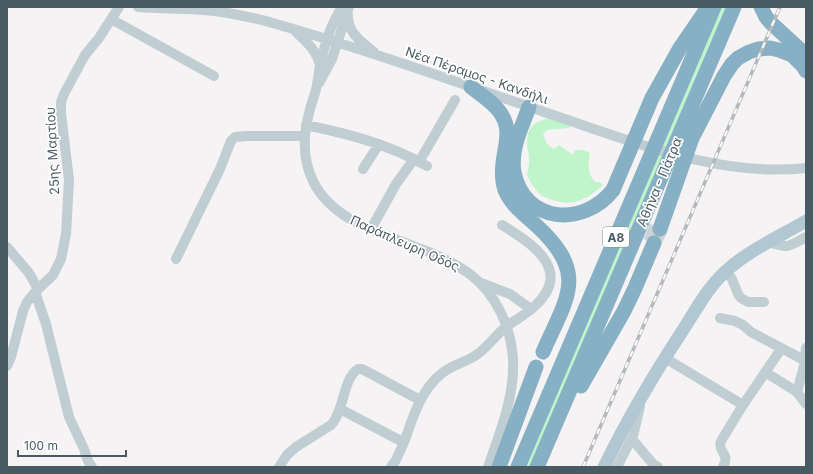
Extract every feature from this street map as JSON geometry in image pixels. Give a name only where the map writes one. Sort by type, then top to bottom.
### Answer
[{"type":"highway","points":[[525,105],[513,162],[516,178],[522,192],[533,205],[548,213],[566,216],[589,210],[605,199],[613,190],[652,98],[690,34],[709,7]]},
{"type":"highway","name":"Αθήνα - Πάτρα","points":[[518,467],[714,7]]},
{"type":"highway","name":"Αθήνα - Πάτρα","points":[[538,467],[734,7]]},
{"type":"highway","points":[[764,12],[778,30],[806,55]]},
{"type":"highway","points":[[660,229],[696,131],[727,71],[738,58],[758,49],[770,48],[792,55],[806,71]]},
{"type":"highway","points":[[471,87],[492,103],[503,117],[506,126],[506,140],[502,172],[505,190],[516,207],[556,246],[564,258],[569,274],[569,285],[565,303],[542,352]]},
{"type":"highway","points":[[506,140],[525,105]]},
{"type":"highway","points":[[559,416],[582,384],[624,311],[654,243]]},
{"type":"highway","points":[[499,467],[536,367]]},
{"type":"main road","points":[[604,467],[642,396],[708,291],[726,270],[745,256],[806,222]]},
{"type":"street","name":"25ης Μαρτίου","points":[[7,366],[27,302],[36,290],[53,275],[61,259],[66,234],[69,180],[62,135],[61,102],[85,55],[99,38],[119,7]]},
{"type":"street","name":"Νέα Πέραμος - Κανδήλι","points":[[138,7],[214,11],[291,28],[620,137],[688,158],[726,166],[751,169],[781,170],[806,168]]},
{"type":"street","points":[[347,9],[349,26],[352,32],[362,43],[379,56]]},
{"type":"street","name":"Παράπλευρη Οδός","points":[[347,9],[320,65],[316,88],[306,125],[305,155],[310,175],[319,192],[339,212],[371,229],[439,256],[462,269],[479,282],[496,304],[507,326],[513,359],[512,384],[506,410],[488,467]]},
{"type":"street","points":[[111,19],[214,76]]},
{"type":"street","points":[[291,28],[315,51],[320,65]]},
{"type":"street","name":"Παράπλευρη Οδός","points":[[316,88],[332,59],[332,41]]},
{"type":"street","points":[[371,229],[396,184],[420,162],[455,100]]},
{"type":"street","points":[[306,125],[379,144],[420,162]]},
{"type":"street","points":[[176,259],[220,169],[231,141],[235,137],[305,136]]},
{"type":"street","points":[[363,169],[379,144]]},
{"type":"street","points":[[392,467],[405,440],[420,400],[432,383],[441,374],[474,357],[507,326],[537,304],[545,294],[551,276],[550,269],[546,261],[526,242],[502,225]]},
{"type":"street","points":[[768,242],[790,247],[806,237]]},
{"type":"street","points":[[7,247],[29,273],[36,290],[69,417],[92,467]]},
{"type":"street","points":[[726,270],[741,298],[748,302],[764,302]]},
{"type":"street","points":[[479,282],[510,294],[531,309]]},
{"type":"street","points":[[720,318],[735,321],[743,325],[751,332],[805,365]]},
{"type":"street","points":[[796,392],[805,365],[806,348]]},
{"type":"street","points":[[723,467],[726,457],[720,446],[721,442],[743,405],[781,349]]},
{"type":"street","points":[[665,358],[743,405]]},
{"type":"street","points":[[279,467],[291,451],[331,425],[339,414],[350,379],[354,372],[358,369],[362,369],[420,400]]},
{"type":"street","points":[[765,372],[796,392],[806,404]]},
{"type":"street","points":[[617,467],[632,439],[642,396]]},
{"type":"street","points":[[340,409],[401,442],[405,440]]},
{"type":"street","points":[[632,439],[656,466]]},
{"type":"green space","points":[[722,7],[726,7],[529,467],[525,467]]},
{"type":"green space","points":[[551,118],[571,125],[569,128],[547,130],[543,134],[547,144],[554,149],[559,145],[573,155],[575,150],[582,150],[590,153],[589,172],[595,182],[600,182],[603,185],[586,198],[567,203],[544,197],[536,190],[527,175],[529,162],[527,144],[528,133],[536,123]]},
{"type":"building","points":[[650,224],[667,232],[660,246],[644,239]]},
{"type":"railway","points":[[583,467],[780,7]]}]
